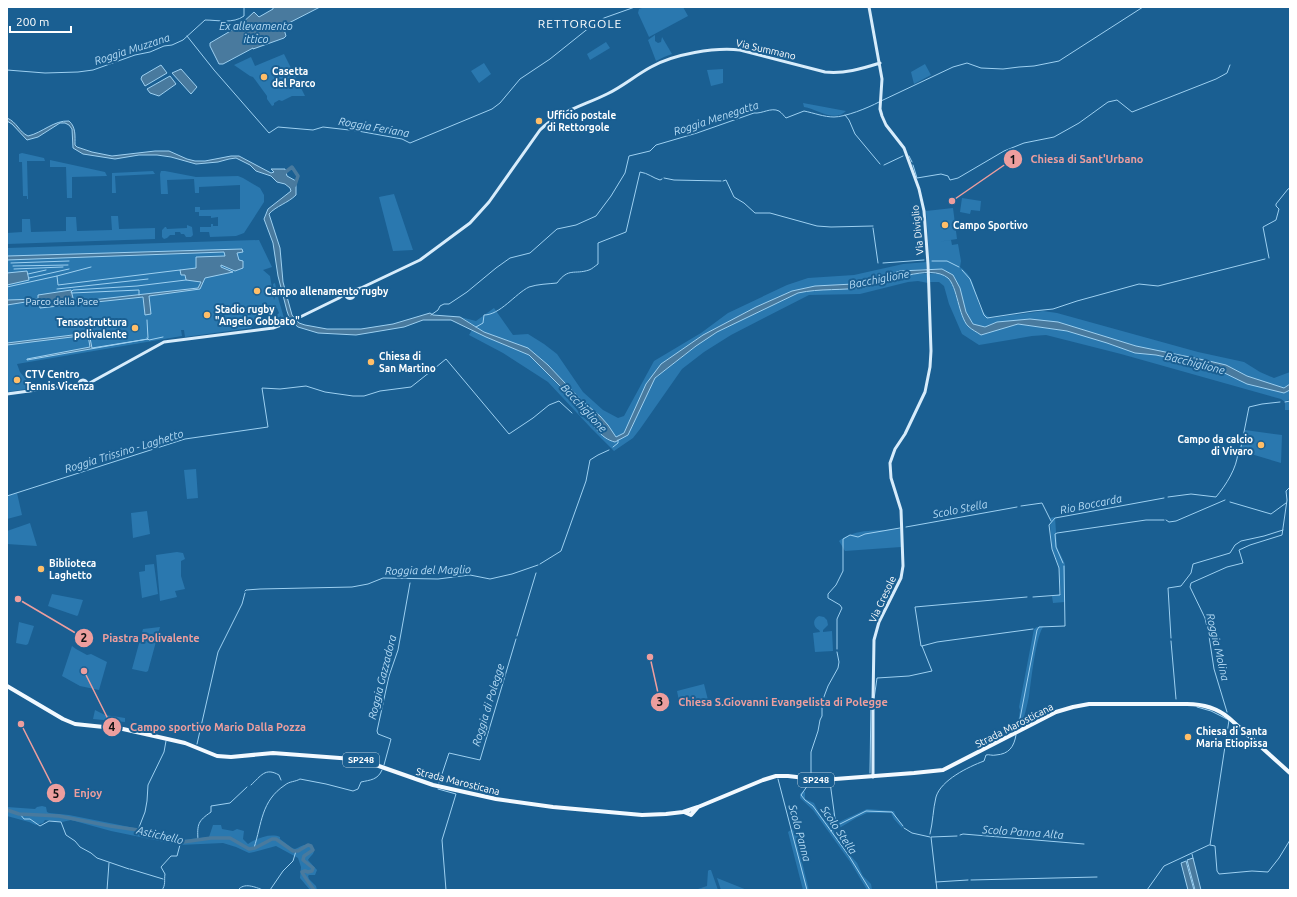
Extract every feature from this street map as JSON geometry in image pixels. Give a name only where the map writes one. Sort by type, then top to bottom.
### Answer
[{"type":"main road","name":"Via Diviglio","points":[[869,7],[880,63],[882,83],[882,116],[884,122],[904,148],[922,199],[926,223],[929,280],[930,368],[923,396],[905,434]]},
{"type":"main road","name":"Via Summano","points":[[361,288],[420,260],[465,227],[489,202],[545,124],[608,94],[665,60],[683,55],[729,49],[740,50],[834,73],[848,72],[880,63]]},
{"type":"main road","points":[[7,394],[73,385],[80,386],[82,388],[164,342],[280,325],[339,298],[348,290],[361,288]]},
{"type":"main road","points":[[339,298],[352,299],[361,288]]},
{"type":"main road","points":[[352,290],[355,294]]},
{"type":"main road","points":[[346,293],[347,298]]},
{"type":"main road","points":[[73,385],[83,380],[93,381]]},
{"type":"main road","points":[[85,381],[86,385]]},
{"type":"main road","points":[[79,382],[80,386]]},
{"type":"main road","name":"Via Cresole","points":[[873,777],[872,705],[874,640],[879,622],[899,581],[903,566],[901,510],[889,468],[893,454],[905,434]]},
{"type":"main road","name":"Strada Marosticana","points":[[7,686],[63,719],[75,724],[122,729],[164,738],[185,743],[217,756],[231,757],[273,753],[352,759],[376,764],[433,785],[506,801],[627,814],[658,815],[690,811],[776,776],[818,780],[873,777],[941,770],[964,760],[1050,715],[1073,706],[1095,704],[1175,703],[1207,706],[1225,715],[1290,773]]},
{"type":"green space","points":[[645,7],[683,7],[688,16],[649,37],[638,13],[639,9]]},
{"type":"green space","points":[[655,35],[655,41],[658,43],[661,42],[662,37],[672,54],[656,61],[648,40]]},
{"type":"green space","points":[[606,42],[610,48],[590,60],[587,54]]},
{"type":"green space","points":[[284,54],[305,96],[292,96],[282,101],[279,100],[272,106],[267,99],[267,96],[253,77],[234,65],[251,57],[255,66]]},
{"type":"green space","points":[[484,63],[491,74],[479,83],[471,71]]},
{"type":"green space","points":[[925,64],[931,75],[914,84],[911,72]]},
{"type":"green space","points":[[723,69],[723,83],[711,86],[707,70]]},
{"type":"green space","points":[[803,103],[846,111],[836,116],[831,116],[804,107]]},
{"type":"green space","points":[[22,153],[44,158],[45,161],[27,161],[28,199],[27,196],[23,196],[22,162],[19,162],[19,154]]},
{"type":"green space","points":[[50,160],[105,172],[107,176],[72,177],[72,198],[67,198],[66,167],[50,167]]},
{"type":"green space","points":[[153,171],[155,174],[115,176],[116,193],[112,193],[112,173]]},
{"type":"green space","points":[[161,171],[196,177],[238,176],[260,188],[264,195],[264,202],[244,233],[236,236],[210,237],[209,232],[200,232],[200,227],[211,227],[211,224],[213,224],[213,226],[218,226],[218,217],[211,218],[211,216],[199,216],[199,212],[195,212],[195,207],[200,207],[200,210],[240,209],[240,185],[199,187],[199,193],[195,193],[194,179],[167,180],[168,194],[161,194]]},
{"type":"green space","points":[[394,194],[413,250],[393,251],[379,197]]},
{"type":"green space","points":[[962,198],[981,201],[980,211],[971,210],[970,214],[960,212]]},
{"type":"green space","points":[[953,208],[957,239],[937,242],[951,240],[952,245],[958,244],[961,261],[960,267],[972,281],[979,305],[982,310],[991,318],[1043,311],[1057,313],[1198,352],[1244,362],[1260,372],[1274,378],[1290,372],[1290,384],[1284,388],[1247,376],[1226,365],[1136,346],[1058,322],[997,322],[985,327],[973,324],[966,312],[960,288],[953,275],[942,269],[930,269],[926,211]]},
{"type":"green space","points":[[111,216],[118,216],[119,229],[155,228],[155,239],[7,244],[7,233],[22,232],[22,219],[30,219],[31,232],[66,231],[66,217],[76,217],[77,231],[112,230]]},
{"type":"green space","points":[[187,225],[192,227],[193,235],[191,237],[186,237],[180,232],[175,232],[175,235],[170,235],[164,239],[162,237],[162,230],[165,227],[167,229],[187,228]]},
{"type":"green space","name":"Parco della Pace","points":[[259,240],[272,267],[263,270],[270,276],[274,300],[273,284],[275,283],[284,318],[282,319],[281,316],[276,319],[275,317],[279,313],[277,308],[271,309],[270,313],[270,309],[268,309],[251,328],[185,337],[184,330],[181,330],[182,336],[17,364],[20,372],[33,388],[7,392],[7,248]]},
{"type":"green space","points":[[927,262],[926,269],[900,271],[871,281],[853,284],[815,286],[792,291],[756,307],[703,335],[661,364],[646,384],[624,433],[617,437],[608,425],[582,401],[548,365],[528,348],[484,332],[464,319],[456,316],[476,321],[494,308],[513,335],[528,334],[557,354],[583,392],[603,410],[618,418],[624,416],[654,361],[701,333],[728,313],[787,285],[808,278],[854,275],[903,264]]},
{"type":"green space","points":[[915,274],[927,274],[928,283],[918,281],[908,282],[860,294],[809,295],[731,335],[704,352],[682,369],[633,438],[614,451],[548,382],[503,353],[469,335],[472,330],[529,355],[560,387],[560,389],[583,417],[615,442],[632,427],[655,378],[696,346],[717,332],[798,293],[851,288]]},
{"type":"green space","points":[[930,274],[941,274],[950,279],[964,320],[986,334],[1018,324],[1067,331],[1135,353],[1156,355],[1212,367],[1287,392],[1290,390],[1290,399],[1286,401],[1290,401],[1290,410],[1285,410],[1285,402],[1281,399],[1121,354],[1046,335],[979,345],[962,334],[949,304],[944,286],[939,282],[930,282]]},
{"type":"green space","points":[[1245,430],[1282,435],[1281,463],[1241,451]]},
{"type":"green space","points":[[196,469],[198,498],[187,499],[184,470]]},
{"type":"green space","points":[[17,493],[22,515],[7,519],[7,496]]},
{"type":"green space","points":[[147,511],[150,534],[133,538],[131,513]]},
{"type":"green space","points":[[1055,517],[1057,547],[1065,564],[1065,602],[1053,603],[1052,596],[1061,594],[1059,567],[1052,548],[1050,523],[1050,518]]},
{"type":"green space","points":[[30,523],[37,546],[7,544],[7,531]]},
{"type":"green space","points":[[901,529],[901,547],[845,551],[839,541],[852,534],[860,532]]},
{"type":"green space","points":[[177,552],[183,553],[185,559],[181,561],[181,576],[185,589],[175,591],[177,597],[160,601],[156,555]]},
{"type":"green space","points":[[154,564],[158,594],[142,598],[139,572],[145,571],[145,565]]},
{"type":"green space","points":[[52,594],[83,600],[78,615],[77,616],[48,606]]},
{"type":"green space","points":[[819,616],[824,617],[827,620],[828,625],[823,632],[832,631],[833,651],[815,652],[813,633],[820,632],[815,627],[814,621]]},
{"type":"green space","points":[[19,622],[34,626],[28,644],[26,645],[16,643]]},
{"type":"green space","points":[[1044,626],[1041,630],[1036,648],[1026,708],[1021,727],[1017,730],[1020,710],[1019,707],[1034,629]]},
{"type":"green space","points":[[160,627],[148,671],[146,672],[132,669],[143,629]]},
{"type":"green space","points":[[72,646],[87,655],[91,654],[107,662],[99,690],[80,686],[62,676]]},
{"type":"green space","points":[[704,684],[708,700],[680,706],[677,691]]},
{"type":"green space","points":[[95,710],[105,715],[125,718],[125,722],[93,719]]},
{"type":"green space","points":[[803,791],[805,792],[805,799],[814,803],[817,810],[826,822],[832,827],[834,821],[833,813],[837,823],[867,809],[894,811],[896,817],[903,826],[902,828],[891,813],[867,813],[838,828],[834,832],[857,863],[863,876],[871,884],[872,890],[867,890],[851,863],[813,810],[800,798],[800,794]]},
{"type":"green space","points":[[42,806],[46,807],[47,812],[49,813],[69,815],[145,830],[181,840],[209,837],[213,825],[221,825],[222,829],[233,831],[237,829],[244,831],[243,839],[248,844],[260,838],[276,836],[280,837],[280,839],[295,849],[304,845],[310,845],[314,850],[313,854],[308,860],[317,870],[315,875],[308,876],[316,886],[317,890],[310,890],[300,878],[301,867],[298,858],[276,846],[249,853],[223,843],[179,845],[111,831],[71,820],[62,822],[45,820],[43,823],[36,825],[7,816],[7,807],[35,809]]},
{"type":"green space","points":[[792,829],[795,832],[795,835],[798,834],[798,837],[796,838],[809,890],[803,890],[788,832]]},
{"type":"green space","points":[[709,870],[711,870],[718,890],[695,890],[707,886]]},
{"type":"green space","points":[[717,878],[747,890],[721,890]]},
{"type":"water","name":"Ex allevamento ittico","points":[[273,7],[320,7],[283,26],[286,36],[284,38],[253,48],[223,64],[219,64],[210,43],[239,26],[254,12],[259,17],[273,9]]},
{"type":"water","points":[[161,65],[167,73],[145,86],[141,79],[142,76]]},
{"type":"water","points":[[181,69],[197,87],[191,94],[172,73]]},
{"type":"water","points":[[170,76],[176,84],[159,96],[150,93],[147,89]]},
{"type":"water","name":"Bacchiglione","points":[[7,118],[28,136],[58,122],[69,121],[74,129],[75,145],[77,147],[112,156],[155,151],[169,151],[187,159],[205,161],[239,156],[271,173],[274,172],[271,169],[285,169],[287,176],[296,181],[296,195],[269,214],[280,248],[283,282],[292,315],[299,323],[327,329],[361,329],[393,324],[430,313],[433,315],[460,317],[484,332],[528,348],[548,365],[582,401],[600,416],[616,437],[624,433],[646,384],[661,364],[703,335],[756,307],[792,291],[815,286],[853,284],[871,281],[900,271],[942,269],[953,275],[960,288],[966,312],[973,324],[985,327],[997,322],[1030,319],[1058,322],[1136,346],[1226,365],[1247,376],[1284,388],[1290,384],[1290,390],[1284,393],[1247,384],[1212,367],[1156,355],[1135,353],[1067,331],[1018,324],[981,335],[968,326],[965,322],[954,288],[948,278],[940,274],[919,273],[865,287],[798,293],[717,332],[696,346],[655,378],[628,435],[615,442],[605,438],[597,430],[585,409],[579,408],[568,394],[529,355],[451,320],[423,320],[404,327],[356,335],[318,333],[298,327],[290,320],[287,311],[278,276],[273,243],[264,219],[268,209],[291,191],[285,184],[277,182],[271,176],[256,171],[250,165],[236,158],[218,162],[196,164],[157,155],[139,155],[115,159],[83,154],[73,148],[72,129],[65,123],[60,123],[38,137],[27,140],[12,124],[7,121]]},
{"type":"water","points":[[242,249],[243,252],[237,253],[239,260],[243,261],[243,268],[235,271],[221,265],[221,267],[233,272],[205,278],[200,289],[149,296],[151,314],[145,315],[143,297],[40,308],[38,300],[7,305],[7,300],[38,299],[38,295],[71,290],[74,302],[198,288],[201,282],[186,280],[185,275],[181,275],[180,270],[196,268],[196,257],[225,256],[224,252],[7,260],[7,256]]},
{"type":"water","points":[[27,271],[29,280],[7,285],[7,273]]},
{"type":"water","points":[[89,333],[92,348],[148,339],[27,360],[90,347],[88,335],[7,345],[7,343]]},
{"type":"water","points":[[1193,858],[1201,890],[1195,890],[1187,860]]},
{"type":"water","points":[[1186,861],[1194,890],[1188,890],[1181,863]]},
{"type":"waterway","name":"Roggia Muzzana","points":[[7,70],[45,73],[93,70],[135,55],[172,45],[183,40],[205,20],[230,21],[240,18],[244,16],[244,7]]},
{"type":"waterway","name":"Roggia Feriana","points":[[187,36],[214,70],[269,133],[278,127],[313,130],[323,127],[358,131],[402,139],[410,143],[492,109],[500,103],[520,79],[550,59],[595,23],[604,18],[635,7]]},
{"type":"waterway","name":"Roggia Menegatta","points":[[881,101],[953,67],[967,63],[981,68],[1003,69],[1034,66],[1059,61],[1143,7]]},
{"type":"waterway","points":[[913,165],[917,178],[941,174],[948,176],[950,180],[958,178],[1004,151],[1024,143],[1054,137],[1079,123],[1108,102],[1117,100],[1132,112],[1216,79],[1227,73],[1230,65]]},
{"type":"waterway","name":"Roggia Menegatta","points":[[431,315],[438,310],[440,306],[449,304],[467,292],[510,258],[530,253],[557,229],[576,225],[596,216],[611,196],[625,173],[629,156],[650,151],[656,145],[697,133],[754,113],[776,110],[786,118],[804,111],[826,116],[839,117],[856,112],[879,102]]},
{"type":"waterway","points":[[845,115],[849,120],[855,134],[880,164]]},
{"type":"waterway","points":[[884,165],[903,156]]},
{"type":"waterway","points":[[909,156],[912,162]]},
{"type":"waterway","points":[[283,174],[292,167],[298,176],[295,185]]},
{"type":"waterway","points":[[476,327],[483,323],[484,315],[496,312],[529,287],[557,283],[568,273],[589,270],[598,264],[598,243],[626,232],[640,172],[646,173],[660,180],[662,179]]},
{"type":"waterway","points":[[664,178],[674,180],[721,181]]},
{"type":"waterway","points":[[723,181],[726,180],[734,197],[744,203],[755,213],[770,213],[817,226],[873,226]]},
{"type":"waterway","points":[[1269,258],[1263,227],[1276,220],[1279,209],[1276,204],[1290,188]]},
{"type":"waterway","points":[[873,228],[878,263]]},
{"type":"waterway","points":[[962,270],[970,279],[984,315],[987,318],[1053,309],[1139,284],[1158,286],[1265,259]]},
{"type":"waterway","points":[[883,263],[924,260]]},
{"type":"waterway","points":[[11,263],[69,261]]},
{"type":"waterway","points":[[932,261],[947,261],[959,267]]},
{"type":"waterway","points":[[13,266],[68,265]]},
{"type":"waterway","points":[[14,269],[63,267]]},
{"type":"waterway","points":[[57,276],[91,267]]},
{"type":"waterway","points":[[29,278],[69,269]]},
{"type":"waterway","points":[[28,274],[46,270]]},
{"type":"waterway","points":[[7,287],[57,276],[58,285],[180,270]]},
{"type":"waterway","points":[[57,289],[148,279]]},
{"type":"waterway","points":[[71,292],[73,290],[137,286],[186,280]]},
{"type":"waterway","points":[[72,293],[139,290],[139,295]]},
{"type":"waterway","points":[[147,320],[148,338]]},
{"type":"waterway","points":[[147,338],[149,340],[163,337]]},
{"type":"waterway","name":"Roggia Trissino - Laghetto","points":[[7,496],[185,439],[268,427],[262,388],[280,389],[306,386],[325,392],[364,396],[380,391],[411,387],[446,359],[509,434],[549,405],[559,401],[572,413]]},
{"type":"waterway","name":"Rio Boccarda","points":[[1285,402],[1290,401]]},
{"type":"waterway","name":"Rio Boccarda","points":[[1168,497],[1191,494],[1216,497],[1224,487],[1236,464],[1238,452],[1240,452],[1249,407],[1280,402]]},
{"type":"waterway","name":"Roggia del Maglio","points":[[613,447],[618,443],[618,440]]},
{"type":"waterway","name":"Roggia del Maglio","points":[[540,564],[561,551],[586,481],[590,460],[609,450]]},
{"type":"waterway","name":"Roggia Molina","points":[[1227,712],[1214,669],[1205,618],[1190,587],[1191,583],[1227,567],[1243,563],[1239,550],[1282,535],[1287,500],[1286,491],[1290,487]]},
{"type":"waterway","name":"Rio Boccarda","points":[[1033,597],[1060,595],[1059,568],[1052,549],[1049,525],[1055,518],[1164,498]]},
{"type":"waterway","points":[[1166,520],[1169,522],[1176,521],[1225,500]]},
{"type":"waterway","points":[[1230,502],[1271,514],[1286,503]]},
{"type":"waterway","name":"Scolo Stella","points":[[1021,506],[1042,503],[1051,521]]},
{"type":"waterway","name":"Scolo Stella","points":[[906,527],[1017,507]]},
{"type":"waterway","points":[[1063,563],[1056,547],[1055,534],[1057,533],[1146,520],[1164,520]]},
{"type":"waterway","name":"Scolo Stella","points":[[837,649],[837,619],[842,608],[840,605],[828,598],[828,594],[836,585],[843,571],[843,539],[850,535],[858,537],[865,534],[900,528]]},
{"type":"waterway","points":[[1171,638],[1168,588],[1181,586],[1191,573],[1193,564],[1230,553],[1235,545],[1241,541],[1283,530]]},
{"type":"waterway","name":"Roggia del Maglio","points":[[245,591],[260,589],[352,587],[368,584],[383,578],[438,579],[470,575],[490,579],[512,574],[538,565]]},
{"type":"waterway","points":[[1018,729],[1037,630],[1039,627],[1065,626],[1064,566]]},
{"type":"waterway","name":"Roggia di Polegge","points":[[517,636],[536,573]]},
{"type":"waterway","name":"Roggia Gazzadora","points":[[384,765],[391,739],[378,734],[377,731],[389,676],[398,650],[410,583]]},
{"type":"waterway","name":"Roggia del Maglio","points":[[197,744],[218,652],[242,604],[245,593]]},
{"type":"waterway","name":"Rio Boccarda","points":[[922,646],[915,607],[1027,597]]},
{"type":"waterway","name":"Roggia Molina","points":[[874,699],[877,678],[909,676],[932,671],[922,646],[937,642],[1033,629]]},
{"type":"waterway","name":"Roggia di Polegge","points":[[439,783],[449,753],[480,760],[516,639]]},
{"type":"waterway","points":[[1171,641],[1176,699]]},
{"type":"waterway","name":"Scolo Stella","points":[[811,777],[811,752],[822,716],[822,702],[828,686],[838,668],[839,662],[837,652]]},
{"type":"waterway","name":"Roggia Molina","points":[[870,773],[871,700]]},
{"type":"waterway","name":"Roggia Molina","points":[[1197,707],[1211,711],[1229,720],[1210,845]]},
{"type":"waterway","points":[[930,834],[936,797],[943,785],[956,775],[984,761],[986,755],[1001,754],[1008,751],[1014,743],[1016,735]]},
{"type":"waterway","name":"Roggia del Maglio","points":[[138,830],[145,812],[148,785],[164,752],[166,741]]},
{"type":"waterway","name":"Roggia Gazzadora","points":[[254,848],[267,805],[277,791],[287,784],[300,779],[353,791],[358,789],[361,782],[376,778],[382,770]]},
{"type":"waterway","name":"Roggia Gazzadora","points":[[251,785],[267,772],[279,775],[281,780]]},
{"type":"waterway","name":"Scolo Panna","points":[[778,779],[807,890]]},
{"type":"waterway","name":"Scolo Stella","points":[[810,782],[801,795],[813,806],[849,856],[870,890]]},
{"type":"waterway","name":"Roggia Molina","points":[[830,782],[836,826]]},
{"type":"waterway","name":"Roggia Gazzadora","points":[[198,840],[199,823],[211,812],[211,806],[230,803],[247,787]]},
{"type":"waterway","name":"Roggia di Polegge","points":[[438,789],[456,794],[442,840],[446,890]]},
{"type":"waterway","name":"Roggia Gazzadora","points":[[7,810],[19,814],[59,816],[138,830],[183,842],[211,838],[230,838],[249,849],[255,848],[272,839],[276,839],[293,851],[298,851],[308,845],[311,846],[313,850],[304,856],[303,860],[313,868],[312,871],[302,872],[314,890]]},
{"type":"waterway","points":[[831,831],[836,826],[866,811],[892,812],[903,826]]},
{"type":"waterway","points":[[20,814],[24,819],[30,819],[40,826],[49,821],[61,822],[66,835],[75,841],[80,847],[97,858],[129,869]]},
{"type":"waterway","points":[[904,828],[912,833],[930,837]]},
{"type":"waterway","name":"Scolo Panna Alta","points":[[960,835],[963,834],[1084,844]]},
{"type":"waterway","points":[[937,890],[931,837],[957,836]]},
{"type":"waterway","points":[[1210,845],[1215,846],[1217,871],[1219,874],[1252,871],[1268,872],[1290,840]]},
{"type":"waterway","name":"Astichello","points":[[162,890],[165,874],[161,867],[171,856],[177,856],[181,841]]},
{"type":"waterway","name":"Roggia Molina","points":[[1147,890],[1164,866],[1209,845]]},
{"type":"waterway","points":[[270,890],[283,871],[293,861],[296,851]]},
{"type":"waterway","name":"Roggia Molina","points":[[1192,854],[1193,858]]},
{"type":"waterway","points":[[107,890],[109,863]]},
{"type":"waterway","points":[[130,869],[163,879]]},
{"type":"waterway","points":[[971,880],[1097,877]]},
{"type":"waterway","points":[[936,882],[968,880]]},
{"type":"waterway","points":[[238,890],[243,886],[263,890]]},
{"type":"place","name":"Casetta del Parco","points":[[264,77]]},
{"type":"place","name":"Ufficio postale di Rettorgole","points":[[539,121]]},
{"type":"place","name":"Chiesa di Sant'Urbano","points":[[952,201]]},
{"type":"place","name":"Campo Sportivo","points":[[945,225]]},
{"type":"place","name":"Campo allenamento rugby","points":[[257,291]]},
{"type":"place","name":"Stadio rugby \"Angelo Gobbato\"","points":[[207,315]]},
{"type":"place","name":"Tensostruttura polivalente","points":[[135,328]]},
{"type":"place","name":"Chiesa di San Martino","points":[[371,362]]},
{"type":"place","name":"CTV Centro Tennis Vicenza","points":[[17,380]]},
{"type":"place","name":"Campo da calcio di Vivaro","points":[[1261,445]]},
{"type":"place","name":"Biblioteca Laghetto","points":[[41,569]]},
{"type":"place","name":"Piastra Polivalente","points":[[18,599]]},
{"type":"place","name":"Chiesa S.Giovanni Evangelista di Polegge","points":[[650,657]]},
{"type":"place","name":"Campo sportivo Mario Dalla Pozza","points":[[84,671]]},
{"type":"place","name":"Enjoy","points":[[21,724]]},
{"type":"place","name":"Chiesa di Santa Maria Etiopissa","points":[[1188,737]]},
{"type":"district","name":"RETTORGOLE","points":[[580,24]]}]
